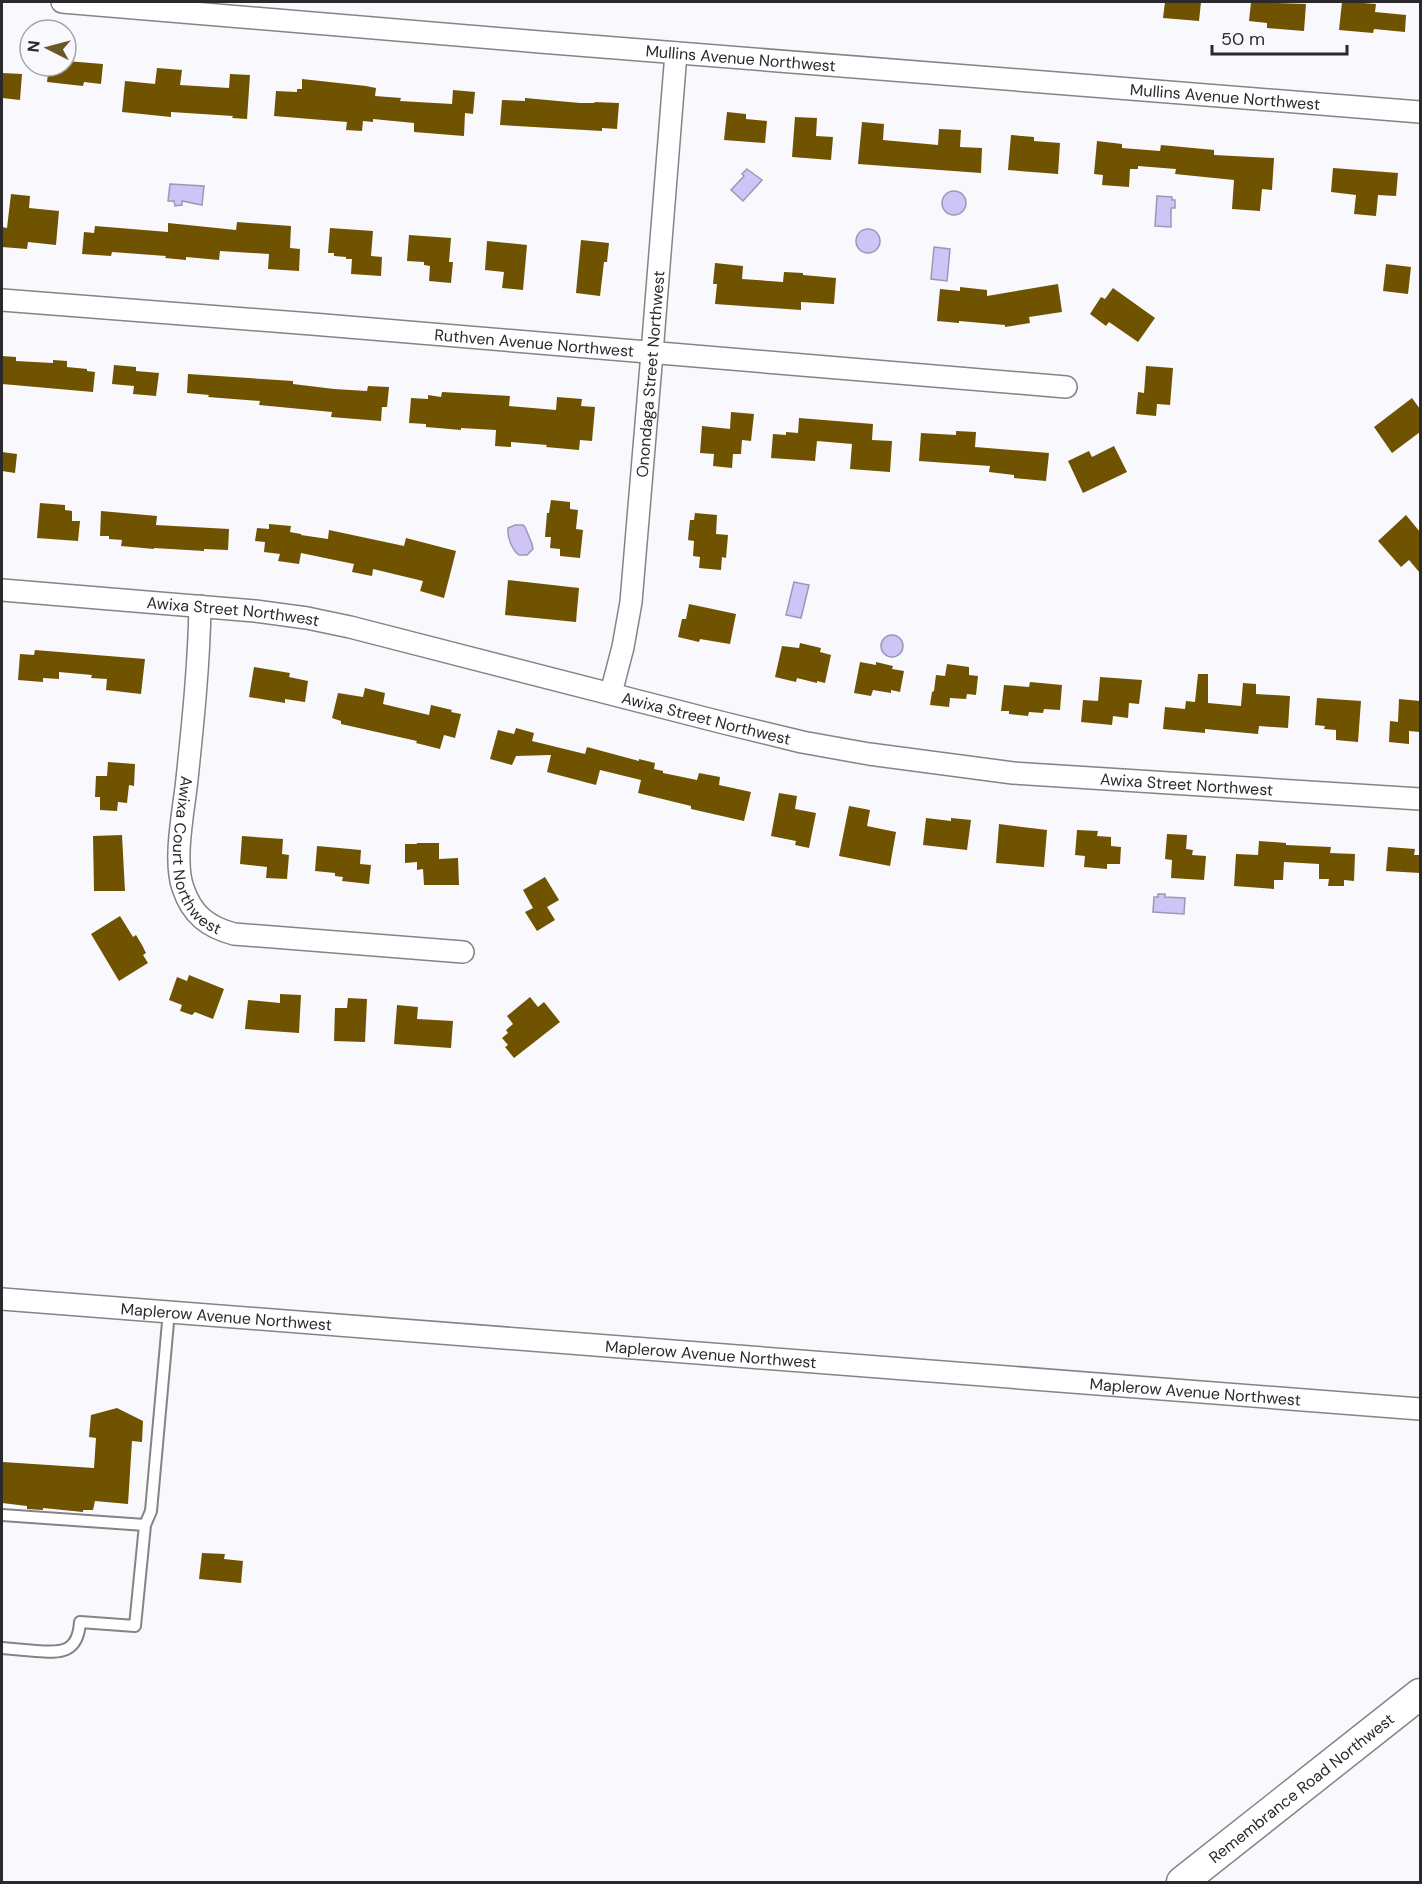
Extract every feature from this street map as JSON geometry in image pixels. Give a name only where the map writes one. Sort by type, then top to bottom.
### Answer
[{"type":"main road","name":"Remembrance Road Northwest","points":[[1182,1882],[1420,1694]]},
{"type":"street","name":"Mullins Avenue Northwest","points":[[62,2],[1420,112]]},
{"type":"street","name":"Onondaga Street Northwest","points":[[611,693],[630,610],[675,52]]},
{"type":"street","name":"Ruthven Avenue Northwest","points":[[2,300],[1066,387]]},
{"type":"street","name":"Awixa Street Northwest","points":[[2,590],[281,614],[338,624],[802,742],[927,763],[1013,773],[1420,799]]},
{"type":"street","name":"Awixa Court Northwest","points":[[200,606],[180,844],[181,882],[195,912],[218,930],[234,934],[463,952]]},
{"type":"street","name":"Maplerow Avenue Northwest","points":[[2,1299],[1420,1409]]},
{"type":"lane","points":[[2,1648],[58,1653],[69,1648],[76,1640],[80,1632],[80,1622],[135,1626],[145,1525],[151,1511],[169,1311]]},
{"type":"lane","points":[[2,1515],[145,1525]]},
{"type":"shaded area","points":[[747,169],[762,180],[743,201],[731,190],[744,176],[742,174]]},
{"type":"shaded area","points":[[170,184],[204,186],[202,205],[182,201],[182,205],[175,206],[174,201],[168,201]]},
{"type":"shaded area","points":[[954,191],[962,195],[966,203],[962,211],[954,215],[946,211],[942,203],[946,195]]},
{"type":"shaded area","points":[[1157,196],[1172,197],[1172,200],[1175,200],[1175,208],[1171,208],[1171,227],[1155,226]]},
{"type":"shaded area","points":[[868,229],[876,233],[880,241],[876,249],[868,253],[860,249],[856,241],[860,233]]},
{"type":"shaded area","points":[[934,247],[950,249],[947,281],[931,279]]},
{"type":"shaded area","points":[[515,525],[525,527],[532,544],[533,549],[527,555],[519,555],[510,543],[508,528]]},
{"type":"shaded area","points":[[794,582],[809,585],[801,618],[786,615]]},
{"type":"shaded area","points":[[892,635],[900,638],[903,646],[900,654],[892,657],[884,654],[881,646],[884,638]]},
{"type":"shaded area","points":[[1158,894],[1165,894],[1165,897],[1185,898],[1184,914],[1153,912],[1154,897],[1158,897]]},
{"type":"building","points":[[1165,2],[1201,2],[1199,21],[1163,18]]},
{"type":"building","points":[[1251,2],[1306,4],[1304,31],[1267,28],[1267,23],[1249,21]]},
{"type":"building","points":[[1342,2],[1376,4],[1375,12],[1406,15],[1405,32],[1374,29],[1373,33],[1339,30]]},
{"type":"building","points":[[78,62],[103,64],[101,84],[84,82],[83,86],[47,82],[48,78],[78,78]]},
{"type":"building","points":[[157,68],[182,70],[180,85],[229,88],[230,74],[250,75],[247,119],[171,112],[171,117],[122,112],[125,81],[155,84]]},
{"type":"building","points":[[2,73],[18,74],[18,78],[22,78],[20,100],[2,98]]},
{"type":"building","points":[[302,79],[376,88],[375,96],[401,98],[400,101],[452,104],[453,90],[475,92],[473,114],[465,113],[464,136],[414,132],[414,123],[373,119],[373,122],[363,121],[362,131],[346,130],[347,122],[274,116],[276,91],[297,92],[297,89],[302,89]]},
{"type":"building","points":[[525,98],[580,103],[619,103],[617,129],[602,128],[602,131],[500,125],[502,100],[525,101]]},
{"type":"building","points":[[727,112],[746,114],[746,119],[767,121],[765,143],[724,140]]},
{"type":"building","points":[[795,117],[817,118],[816,136],[833,137],[831,160],[792,157]]},
{"type":"building","points":[[862,122],[884,124],[883,140],[938,145],[939,129],[961,130],[960,147],[982,148],[981,173],[858,164]]},
{"type":"building","points":[[1011,135],[1034,137],[1034,141],[1060,143],[1058,174],[1008,170]]},
{"type":"building","points":[[1097,141],[1122,144],[1122,148],[1160,151],[1161,145],[1214,150],[1214,155],[1274,158],[1272,190],[1262,189],[1260,211],[1232,209],[1234,180],[1175,174],[1176,169],[1138,166],[1138,169],[1130,169],[1129,187],[1102,185],[1103,175],[1094,174]]},
{"type":"building","points":[[1333,168],[1398,173],[1396,196],[1378,195],[1376,216],[1354,214],[1356,195],[1331,192]]},
{"type":"building","points":[[11,194],[30,196],[29,208],[59,211],[56,245],[28,242],[27,249],[2,247],[2,227],[7,228]]},
{"type":"building","points":[[237,222],[291,226],[290,248],[300,249],[299,271],[268,269],[269,254],[220,251],[219,260],[186,257],[186,260],[165,258],[166,256],[112,252],[111,256],[82,254],[84,232],[94,233],[95,226],[168,232],[168,223],[236,230]]},
{"type":"building","points":[[330,228],[373,231],[371,256],[382,257],[381,276],[351,274],[352,259],[328,253]]},
{"type":"building","points":[[409,235],[451,238],[449,262],[453,262],[451,283],[429,281],[430,266],[424,265],[424,262],[407,261]]},
{"type":"building","points":[[581,240],[609,243],[600,296],[576,293]]},
{"type":"building","points":[[487,241],[527,245],[523,290],[502,288],[504,272],[485,270]]},
{"type":"building","points":[[715,263],[743,266],[742,279],[783,282],[784,272],[836,278],[834,304],[801,302],[801,310],[715,304],[717,284],[713,284]]},
{"type":"building","points":[[1386,264],[1411,267],[1408,294],[1383,291]]},
{"type":"building","points":[[1058,284],[1062,312],[1029,317],[1030,323],[1005,327],[1005,325],[937,321],[940,289],[960,291],[960,287],[987,290],[987,296]]},
{"type":"building","points":[[1113,288],[1155,318],[1138,342],[1109,322],[1106,326],[1090,314],[1101,297],[1105,299]]},
{"type":"building","points":[[2,356],[16,357],[16,361],[53,363],[53,360],[67,361],[67,367],[95,372],[93,392],[2,384]]},
{"type":"building","points":[[114,365],[136,367],[136,371],[159,373],[156,396],[133,394],[134,386],[112,384]]},
{"type":"building","points":[[1146,366],[1173,368],[1170,405],[1157,404],[1156,416],[1136,414],[1138,392],[1144,393]]},
{"type":"building","points":[[188,374],[293,381],[293,384],[334,389],[367,391],[368,386],[389,387],[387,407],[382,407],[381,421],[331,417],[332,412],[259,405],[260,401],[208,397],[209,395],[187,393]]},
{"type":"building","points":[[442,392],[510,396],[509,406],[556,410],[557,397],[582,399],[581,406],[595,407],[592,441],[580,440],[579,450],[511,442],[511,447],[495,446],[496,430],[461,428],[461,430],[409,423],[411,398],[428,399],[428,395],[441,397]]},
{"type":"building","points":[[1412,398],[1420,409],[1420,432],[1392,453],[1374,427]]},
{"type":"building","points":[[731,412],[754,414],[751,441],[742,440],[741,454],[733,454],[732,468],[713,466],[714,454],[700,453],[702,426],[730,429]]},
{"type":"building","points":[[799,418],[873,424],[872,440],[892,441],[890,472],[850,469],[852,444],[817,441],[815,461],[771,458],[773,434],[798,433]]},
{"type":"building","points":[[956,431],[976,432],[975,447],[1049,453],[1046,481],[1014,478],[1014,475],[989,472],[990,466],[919,461],[921,433],[956,435]]},
{"type":"building","points":[[1114,446],[1127,472],[1083,493],[1068,461],[1089,451],[1092,457]]},
{"type":"building","points":[[2,452],[17,454],[15,473],[2,471]]},
{"type":"building","points":[[551,500],[570,502],[570,509],[578,510],[576,529],[583,530],[580,558],[560,556],[560,549],[550,548],[551,537],[545,537],[547,513],[549,513]]},
{"type":"building","points":[[40,503],[65,505],[65,510],[72,511],[72,521],[80,521],[78,541],[37,538]]},
{"type":"building","points":[[101,511],[157,516],[156,525],[229,529],[228,550],[204,549],[204,551],[121,546],[122,540],[100,536]]},
{"type":"building","points":[[695,513],[717,515],[716,534],[728,535],[726,558],[722,557],[721,570],[699,568],[700,557],[693,556],[694,541],[688,540],[690,520],[694,520]]},
{"type":"building","points":[[1406,515],[1420,532],[1420,573],[1409,560],[1401,567],[1378,541]]},
{"type":"building","points":[[269,524],[291,526],[290,532],[328,539],[329,530],[404,546],[406,538],[456,551],[444,598],[420,591],[423,581],[373,569],[372,576],[352,572],[354,564],[301,553],[299,564],[278,561],[280,554],[264,552],[265,542],[255,541],[257,528],[269,529]]},
{"type":"building","points":[[508,580],[579,588],[576,622],[505,615]]},
{"type":"building","points":[[689,604],[736,614],[730,644],[700,639],[699,642],[678,637],[682,619],[686,619]]},
{"type":"building","points":[[800,643],[821,648],[820,652],[831,655],[825,683],[797,678],[796,682],[775,677],[782,646],[799,648]]},
{"type":"building","points":[[35,650],[145,659],[141,694],[106,690],[107,679],[91,678],[92,675],[59,672],[59,679],[43,678],[43,682],[18,680],[20,654],[34,655]]},
{"type":"building","points":[[860,662],[876,665],[876,662],[904,671],[900,692],[873,690],[871,696],[854,693]]},
{"type":"building","points":[[947,664],[969,667],[969,675],[978,676],[976,695],[967,694],[966,699],[950,698],[949,707],[930,705],[936,675],[945,676]]},
{"type":"building","points":[[254,667],[290,673],[289,677],[308,681],[305,702],[285,699],[285,703],[249,697]]},
{"type":"building","points":[[1198,674],[1208,674],[1208,703],[1241,706],[1243,683],[1256,684],[1256,694],[1290,696],[1288,728],[1259,726],[1258,734],[1205,729],[1205,733],[1163,729],[1165,707],[1185,709],[1186,701],[1195,702]]},
{"type":"building","points":[[1100,677],[1142,680],[1139,704],[1129,703],[1128,718],[1113,716],[1112,725],[1081,722],[1083,700],[1098,701]]},
{"type":"building","points":[[1030,682],[1062,685],[1060,710],[1044,709],[1043,713],[1029,712],[1028,716],[1001,711],[1004,685],[1029,687]]},
{"type":"building","points":[[365,688],[385,693],[383,704],[429,715],[431,705],[461,714],[455,738],[444,735],[440,749],[416,743],[417,741],[341,724],[341,721],[332,718],[338,693],[363,697]]},
{"type":"building","points":[[1317,698],[1361,701],[1358,742],[1336,740],[1336,730],[1324,729],[1325,726],[1315,725]]},
{"type":"building","points":[[1399,699],[1420,701],[1420,732],[1409,731],[1409,744],[1389,742],[1390,721],[1398,722]]},
{"type":"building","points":[[516,728],[534,733],[532,741],[585,754],[587,747],[639,761],[639,759],[655,763],[654,769],[663,771],[663,773],[697,780],[699,773],[720,777],[719,785],[751,792],[744,821],[691,809],[691,806],[638,793],[641,780],[600,770],[596,785],[547,772],[551,755],[516,756],[512,765],[490,759],[498,730],[514,734]]},
{"type":"building","points":[[108,762],[135,764],[134,786],[129,785],[127,803],[118,802],[117,811],[100,810],[100,797],[95,797],[96,776],[107,776]]},
{"type":"building","points":[[779,793],[797,796],[795,809],[816,813],[809,848],[795,845],[796,841],[771,836]]},
{"type":"building","points":[[849,806],[870,810],[867,826],[896,832],[890,866],[839,856]]},
{"type":"building","points":[[926,818],[951,821],[951,818],[971,820],[967,850],[923,845]]},
{"type":"building","points":[[999,824],[1047,830],[1044,867],[996,863]]},
{"type":"building","points":[[1077,830],[1098,831],[1097,836],[1111,837],[1111,846],[1121,847],[1120,864],[1107,864],[1107,869],[1084,867],[1085,856],[1075,855]]},
{"type":"building","points":[[1167,834],[1187,835],[1186,849],[1193,850],[1192,855],[1206,856],[1204,880],[1171,878],[1172,860],[1165,859]]},
{"type":"building","points":[[122,835],[125,891],[94,891],[93,836]]},
{"type":"building","points":[[242,836],[283,839],[282,854],[289,855],[287,879],[266,878],[267,867],[240,864]]},
{"type":"building","points":[[1259,841],[1331,847],[1330,853],[1355,854],[1354,881],[1344,880],[1344,886],[1328,886],[1329,879],[1319,879],[1319,864],[1284,862],[1283,880],[1274,880],[1274,889],[1234,886],[1236,854],[1258,855]]},
{"type":"building","points":[[439,843],[439,859],[458,858],[459,885],[424,885],[423,869],[417,870],[417,862],[405,863],[405,844]]},
{"type":"building","points":[[317,846],[361,850],[360,864],[371,865],[369,884],[342,881],[343,877],[335,876],[335,873],[315,871]]},
{"type":"building","points":[[1388,847],[1415,849],[1414,855],[1420,855],[1420,873],[1386,871]]},
{"type":"building","points":[[545,877],[559,900],[547,907],[555,920],[537,931],[525,912],[533,908],[523,890]]},
{"type":"building","points":[[120,916],[133,937],[136,935],[142,945],[146,953],[143,955],[148,963],[119,981],[91,934]]},
{"type":"building","points":[[189,975],[224,989],[213,1019],[195,1012],[192,1015],[180,1011],[182,1005],[169,1000],[177,977],[187,981]]},
{"type":"building","points":[[280,994],[301,995],[299,1033],[245,1029],[248,1000],[280,1003]]},
{"type":"building","points":[[530,997],[538,1007],[544,1002],[560,1022],[514,1058],[505,1047],[508,1045],[502,1038],[513,1024],[507,1016]]},
{"type":"building","points":[[348,998],[367,999],[365,1042],[334,1041],[335,1008],[347,1008]]},
{"type":"building","points":[[397,1005],[418,1007],[417,1019],[453,1021],[451,1048],[394,1044]]},
{"type":"building","points":[[117,1408],[143,1421],[142,1442],[132,1441],[128,1504],[95,1501],[93,1510],[83,1510],[83,1512],[43,1508],[43,1510],[27,1509],[27,1506],[2,1503],[3,1462],[94,1468],[96,1438],[89,1437],[91,1415]]},
{"type":"building","points":[[202,1553],[225,1554],[224,1559],[243,1561],[241,1583],[199,1579]]}]
